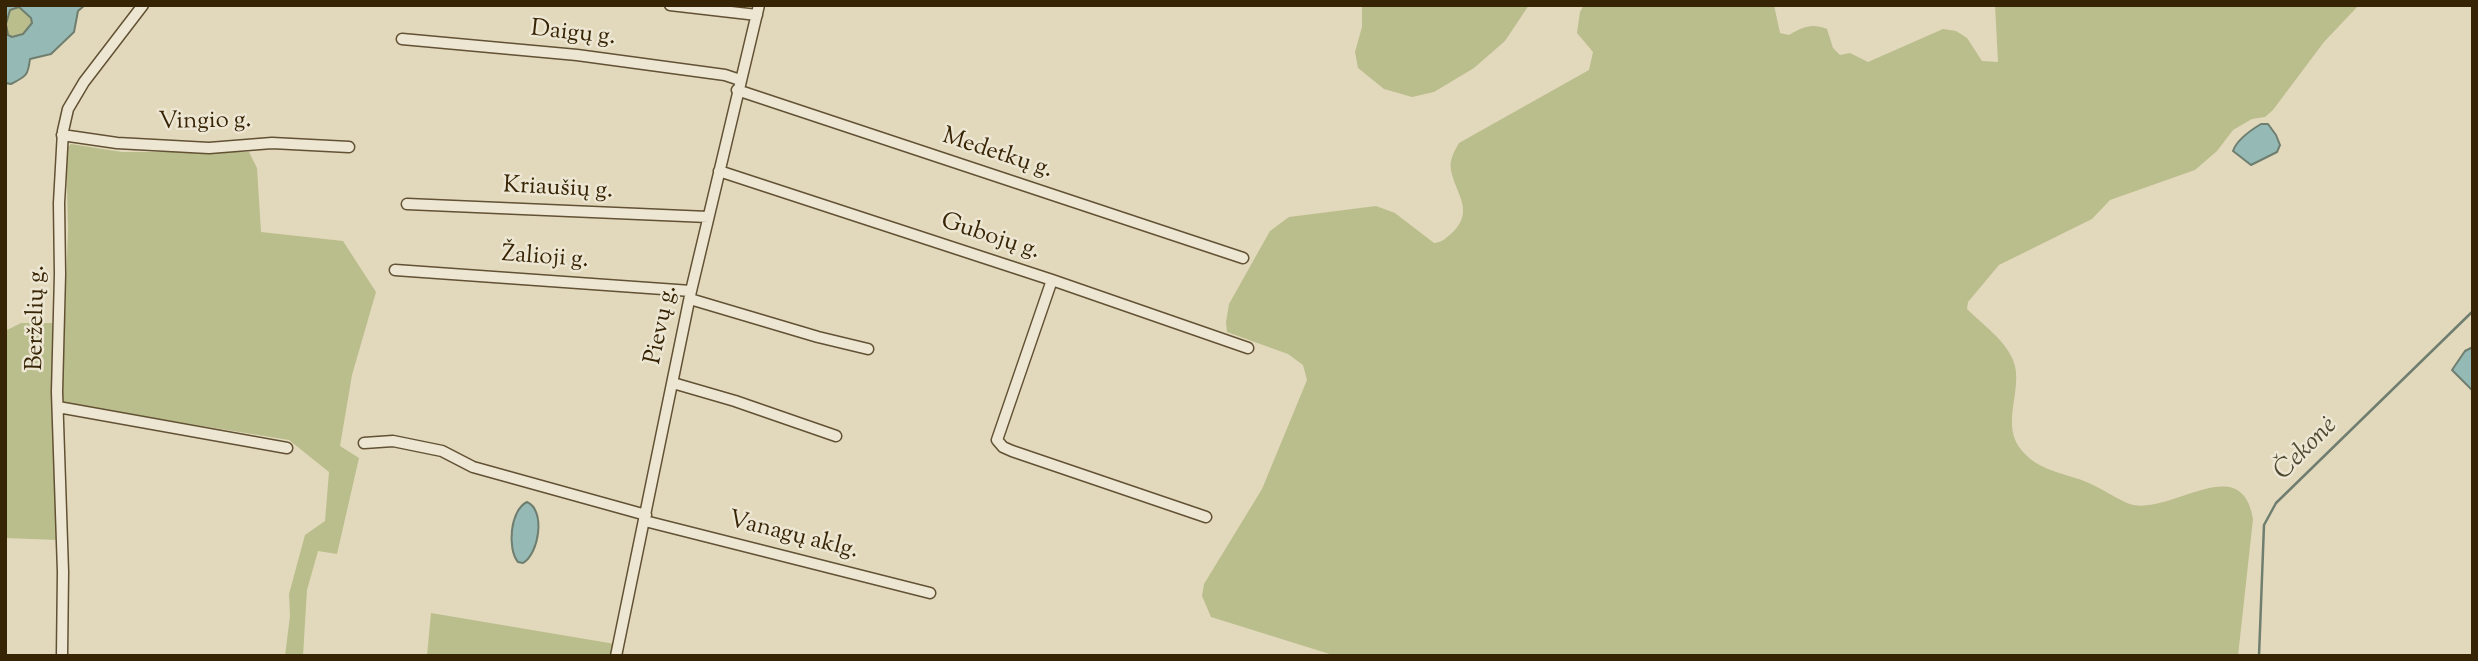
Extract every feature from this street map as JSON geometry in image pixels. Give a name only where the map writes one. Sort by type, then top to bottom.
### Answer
[{"type":"street","name":"Berželių g.","points":[[61,656],[63,572],[58,408],[58,203],[62,135],[68,109],[84,82],[143,5]]},
{"type":"street","points":[[670,5],[758,10]]},
{"type":"street","name":"Pievų g.","points":[[617,656],[691,295],[738,85],[758,10]]},
{"type":"street","name":"Daigų g.","points":[[402,39],[577,55],[725,75],[738,85]]},
{"type":"street","name":"Medetkų g.","points":[[738,85],[1243,258]]},
{"type":"street","name":"Vingio g.","points":[[62,135],[128,144],[209,148],[272,143],[349,147]]},
{"type":"street","name":"Gubojų g.","points":[[719,171],[1052,280],[1248,348]]},
{"type":"street","name":"Kriaušių g.","points":[[407,204],[708,218]]},
{"type":"street","name":"Žalioji g.","points":[[395,270],[691,295],[868,349]]},
{"type":"street","points":[[1052,280],[998,440],[1003,447],[1012,451],[1206,517]]},
{"type":"street","points":[[673,383],[836,436]]},
{"type":"street","points":[[58,408],[286,448]]},
{"type":"street","name":"Vanagų aklg.","points":[[364,443],[393,441],[442,451],[473,467],[646,518],[930,593]]},
{"type":"green space","points":[[1362,5],[1529,5],[1505,41],[1474,68],[1434,92],[1412,97],[1384,89],[1358,68],[1355,52],[1362,27]]},
{"type":"green space","points":[[1584,5],[1774,5],[1780,33],[1789,35],[1812,26],[1827,29],[1833,48],[1840,55],[1850,53],[1868,62],[1943,29],[1956,31],[1967,38],[1982,61],[1998,62],[1995,5],[2359,5],[2324,42],[2265,117],[2252,119],[2233,130],[2217,151],[2195,170],[2110,200],[2092,219],[1999,265],[1968,302],[1967,309],[1999,339],[2013,360],[2016,383],[2013,430],[2016,441],[2030,459],[2046,468],[2089,483],[2127,503],[2143,506],[2218,487],[2234,489],[2246,498],[2253,519],[2238,656],[1336,656],[1211,617],[1202,596],[1204,584],[1262,489],[1307,380],[1303,365],[1288,354],[1227,332],[1229,304],[1270,231],[1289,217],[1376,206],[1395,213],[1434,243],[1440,242],[1453,232],[1463,216],[1462,201],[1451,166],[1452,156],[1459,143],[1589,70],[1593,52],[1577,33],[1580,12]]},
{"type":"green space","points":[[19,7],[31,18],[32,23],[23,34],[12,37],[8,35],[7,18],[10,10]]},
{"type":"green space","points":[[71,144],[122,152],[249,152],[257,168],[261,232],[343,241],[376,292],[352,375],[340,446],[359,458],[337,554],[318,551],[307,590],[303,656],[285,656],[290,616],[289,594],[305,535],[325,521],[329,472],[289,440],[66,404],[62,401],[68,229],[66,149]]},
{"type":"green space","points":[[21,323],[52,323],[52,412],[58,540],[5,538],[5,331]]},
{"type":"green space","points":[[431,613],[615,644],[613,656],[427,656]]},
{"type":"water","points":[[5,5],[85,5],[78,11],[74,32],[51,54],[30,59],[24,77],[11,84],[5,83]],"holes":[[[19,7],[31,18],[32,23],[23,34],[12,37],[8,35],[6,24],[10,10]]]},
{"type":"water","points":[[2261,124],[2268,124],[2280,145],[2277,152],[2251,165],[2233,151],[2241,139]]},
{"type":"water","points":[[2473,347],[2473,391],[2452,370],[2465,351]]},
{"type":"water","points":[[527,502],[537,514],[538,532],[533,551],[523,563],[518,562],[512,548],[512,530],[517,513]]},
{"type":"waterway","name":"Čekonė","points":[[2259,656],[2264,525],[2276,503],[2473,311]]}]
